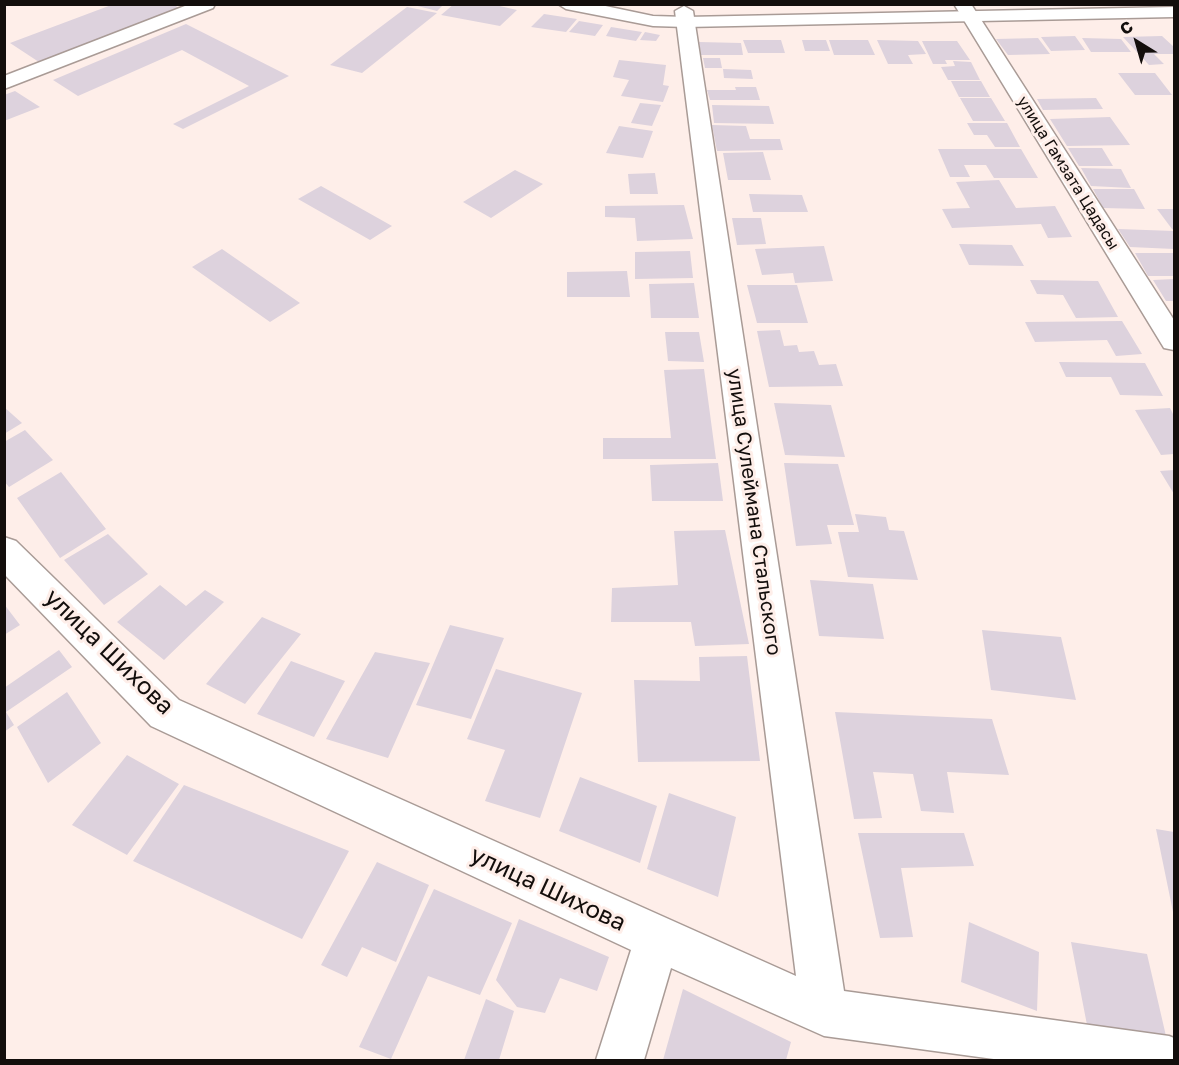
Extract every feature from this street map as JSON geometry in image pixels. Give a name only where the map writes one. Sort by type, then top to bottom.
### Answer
[{"type":"street","points":[[4,83],[207,4]]},
{"type":"street","points":[[566,4],[654,21],[685,16],[920,4]]},
{"type":"street","points":[[619,4],[685,16],[1092,8],[1172,15]]},
{"type":"street","name":"улица Гамзата Цадасы","points":[[962,4],[1174,341]]},
{"type":"street","name":"улица Сулеймана Стальского","points":[[685,16],[824,1012]]},
{"type":"street","name":"улица Шихова","points":[[4,550],[165,713],[657,939],[824,1012],[1168,1060]]},
{"type":"street","points":[[620,1060],[657,939]]},
{"type":"building","points":[[114,4],[173,4],[180,9],[42,64],[10,43]]},
{"type":"building","points":[[410,4],[444,4],[437,11]]},
{"type":"building","points":[[454,4],[491,4],[517,10],[500,26],[441,15]]},
{"type":"building","points":[[407,7],[437,13],[362,73],[330,65]]},
{"type":"building","points":[[544,14],[577,19],[566,32],[531,27]]},
{"type":"building","points":[[579,21],[603,25],[595,36],[569,32]]},
{"type":"building","points":[[186,24],[289,76],[183,129],[173,124],[249,86],[182,50],[78,96],[53,80]]},
{"type":"building","points":[[611,27],[642,32],[636,41],[606,36]]},
{"type":"building","points":[[645,32],[660,35],[656,41],[640,40]]},
{"type":"building","points":[[1075,36],[1085,50],[1051,51],[1041,37]]},
{"type":"building","points":[[1162,36],[1174,47],[1174,54],[1154,54],[1164,64],[1149,65],[1123,37]]},
{"type":"building","points":[[1038,38],[1050,54],[1008,55],[996,39]]},
{"type":"building","points":[[1082,38],[1121,39],[1131,52],[1091,52]]},
{"type":"building","points":[[743,40],[781,40],[785,53],[748,53]]},
{"type":"building","points":[[802,40],[826,40],[830,51],[805,51]]},
{"type":"building","points":[[829,40],[868,40],[875,55],[834,55]]},
{"type":"building","points":[[877,40],[918,41],[926,54],[908,55],[913,64],[888,64]]},
{"type":"building","points":[[922,41],[957,41],[970,60],[945,60],[947,64],[933,64]]},
{"type":"building","points":[[699,42],[741,43],[743,55],[701,55]]},
{"type":"building","points":[[703,58],[720,58],[722,68],[705,68]]},
{"type":"building","points":[[619,60],[666,65],[663,85],[669,86],[663,102],[621,96],[629,80],[613,77]]},
{"type":"building","points":[[953,61],[971,62],[980,80],[948,80],[941,67],[955,66]]},
{"type":"building","points":[[723,69],[751,70],[753,79],[724,78]]},
{"type":"building","points":[[1118,73],[1155,73],[1172,95],[1135,95]]},
{"type":"building","points":[[951,81],[981,81],[990,97],[959,97]]},
{"type":"building","points":[[735,87],[756,87],[760,100],[710,100],[707,90],[736,90]]},
{"type":"building","points":[[15,91],[40,107],[4,121],[4,95]]},
{"type":"building","points":[[960,98],[991,98],[1005,121],[973,121]]},
{"type":"building","points":[[1096,98],[1103,109],[1043,110],[1037,99]]},
{"type":"building","points":[[640,103],[661,105],[652,126],[631,123]]},
{"type":"building","points":[[712,105],[769,106],[774,124],[714,123]]},
{"type":"building","points":[[1110,117],[1130,145],[1067,146],[1050,119]]},
{"type":"building","points":[[967,123],[1007,123],[1020,147],[995,147],[987,135],[974,135]]},
{"type":"building","points":[[712,125],[746,126],[750,139],[780,139],[783,150],[717,151]]},
{"type":"building","points":[[619,126],[653,131],[643,158],[606,153]]},
{"type":"building","points":[[1068,148],[1102,148],[1113,166],[1079,166]]},
{"type":"building","points":[[938,149],[1021,149],[1038,178],[994,178],[986,165],[964,165],[970,177],[950,177]]},
{"type":"building","points":[[763,152],[771,180],[728,180],[723,153]]},
{"type":"building","points":[[1081,168],[1121,169],[1131,188],[1091,186]]},
{"type":"building","points":[[515,170],[543,184],[491,218],[463,202]]},
{"type":"building","points":[[655,173],[658,194],[630,194],[628,174]]},
{"type":"building","points":[[999,180],[1016,208],[1055,206],[1072,237],[1048,238],[1041,224],[952,228],[942,209],[970,208],[956,182]]},
{"type":"building","points":[[321,186],[392,226],[370,240],[298,199]]},
{"type":"building","points":[[1093,189],[1134,189],[1145,209],[1103,208]]},
{"type":"building","points":[[749,194],[802,195],[808,212],[753,212]]},
{"type":"building","points":[[684,205],[693,239],[637,241],[635,218],[605,217],[605,206]]},
{"type":"building","points":[[1157,209],[1174,209],[1174,230],[1172,229]]},
{"type":"building","points":[[732,218],[761,218],[766,244],[737,245]]},
{"type":"building","points":[[1118,229],[1174,231],[1174,249],[1130,247]]},
{"type":"building","points":[[959,244],[1012,245],[1024,266],[969,265]]},
{"type":"building","points":[[824,246],[833,281],[795,283],[793,273],[762,275],[755,249]]},
{"type":"building","points":[[222,249],[300,303],[270,322],[192,267]]},
{"type":"building","points":[[690,251],[693,278],[635,279],[635,252]]},
{"type":"building","points":[[1135,253],[1174,253],[1174,276],[1148,276]]},
{"type":"building","points":[[627,271],[630,297],[567,297],[567,272]]},
{"type":"building","points":[[1174,279],[1174,301],[1166,301],[1153,280]]},
{"type":"building","points":[[1030,280],[1098,281],[1118,317],[1076,318],[1063,295],[1037,294]]},
{"type":"building","points":[[694,283],[699,318],[651,318],[649,284]]},
{"type":"building","points":[[747,285],[797,285],[808,323],[757,323]]},
{"type":"building","points":[[1122,321],[1142,354],[1116,356],[1107,340],[1035,342],[1025,322]]},
{"type":"building","points":[[780,330],[784,346],[797,345],[799,352],[814,351],[819,365],[836,364],[843,386],[769,387],[757,331]]},
{"type":"building","points":[[665,332],[699,332],[704,362],[668,361]]},
{"type":"building","points":[[1059,362],[1145,363],[1163,396],[1120,395],[1111,377],[1066,377]]},
{"type":"building","points":[[704,369],[716,459],[603,459],[603,438],[671,438],[664,370]]},
{"type":"building","points":[[774,403],[831,405],[845,457],[785,455]]},
{"type":"building","points":[[4,407],[22,423],[4,434]]},
{"type":"building","points":[[1170,408],[1174,416],[1174,454],[1161,455],[1135,410]]},
{"type":"building","points":[[25,430],[53,460],[9,487],[4,481],[4,442]]},
{"type":"building","points":[[718,463],[723,501],[652,501],[650,465]]},
{"type":"building","points":[[784,463],[838,464],[854,525],[827,525],[832,544],[796,546]]},
{"type":"building","points":[[1174,470],[1174,494],[1160,471]]},
{"type":"building","points":[[61,472],[106,529],[60,558],[17,498]]},
{"type":"building","points":[[855,514],[886,517],[889,530],[904,531],[918,580],[848,577],[838,532],[859,532]]},
{"type":"building","points":[[725,530],[749,644],[695,646],[691,622],[611,622],[612,588],[678,585],[674,531]]},
{"type":"building","points":[[108,534],[148,574],[104,605],[64,560]]},
{"type":"building","points":[[810,580],[873,584],[884,639],[819,636]]},
{"type":"building","points":[[160,585],[186,606],[205,590],[224,602],[164,660],[117,622]]},
{"type":"building","points":[[4,604],[20,625],[4,635]]},
{"type":"building","points":[[262,617],[301,634],[245,704],[206,684]]},
{"type":"building","points":[[450,625],[504,638],[471,719],[416,705]]},
{"type":"building","points":[[982,630],[1061,637],[1076,700],[991,690]]},
{"type":"building","points":[[59,650],[72,667],[6,712],[14,725],[4,732],[4,688]]},
{"type":"building","points":[[375,652],[430,663],[388,758],[326,739]]},
{"type":"building","points":[[747,656],[760,761],[638,762],[634,680],[700,681],[699,657]]},
{"type":"building","points":[[291,661],[345,681],[314,737],[257,714]]},
{"type":"building","points":[[496,669],[582,693],[540,818],[485,801],[505,750],[467,739]]},
{"type":"building","points":[[67,692],[101,743],[48,783],[17,727]]},
{"type":"building","points":[[835,712],[992,719],[1009,775],[947,772],[954,813],[921,811],[913,774],[873,772],[882,818],[854,819]]},
{"type":"building","points":[[127,755],[179,784],[127,855],[72,825]]},
{"type":"building","points":[[580,777],[657,806],[640,863],[559,831]]},
{"type":"building","points":[[184,785],[349,851],[302,939],[133,861]]},
{"type":"building","points":[[669,793],[736,817],[718,897],[647,869]]},
{"type":"building","points":[[1156,829],[1174,832],[1174,912],[1173,912]]},
{"type":"building","points":[[858,833],[964,833],[974,866],[901,868],[913,937],[880,938]]},
{"type":"building","points":[[377,862],[429,885],[396,962],[362,947],[347,977],[321,965]]},
{"type":"building","points":[[434,889],[512,923],[480,995],[428,976],[391,1059],[359,1047]]},
{"type":"building","points":[[519,919],[609,957],[597,991],[560,978],[545,1013],[517,1007],[496,980]]},
{"type":"building","points":[[969,922],[1039,952],[1037,1011],[961,982]]},
{"type":"building","points":[[1071,942],[1147,954],[1166,1036],[1087,1025]]},
{"type":"building","points":[[683,989],[791,1042],[786,1060],[663,1060]]},
{"type":"building","points":[[486,999],[514,1011],[499,1060],[464,1060]]}]
